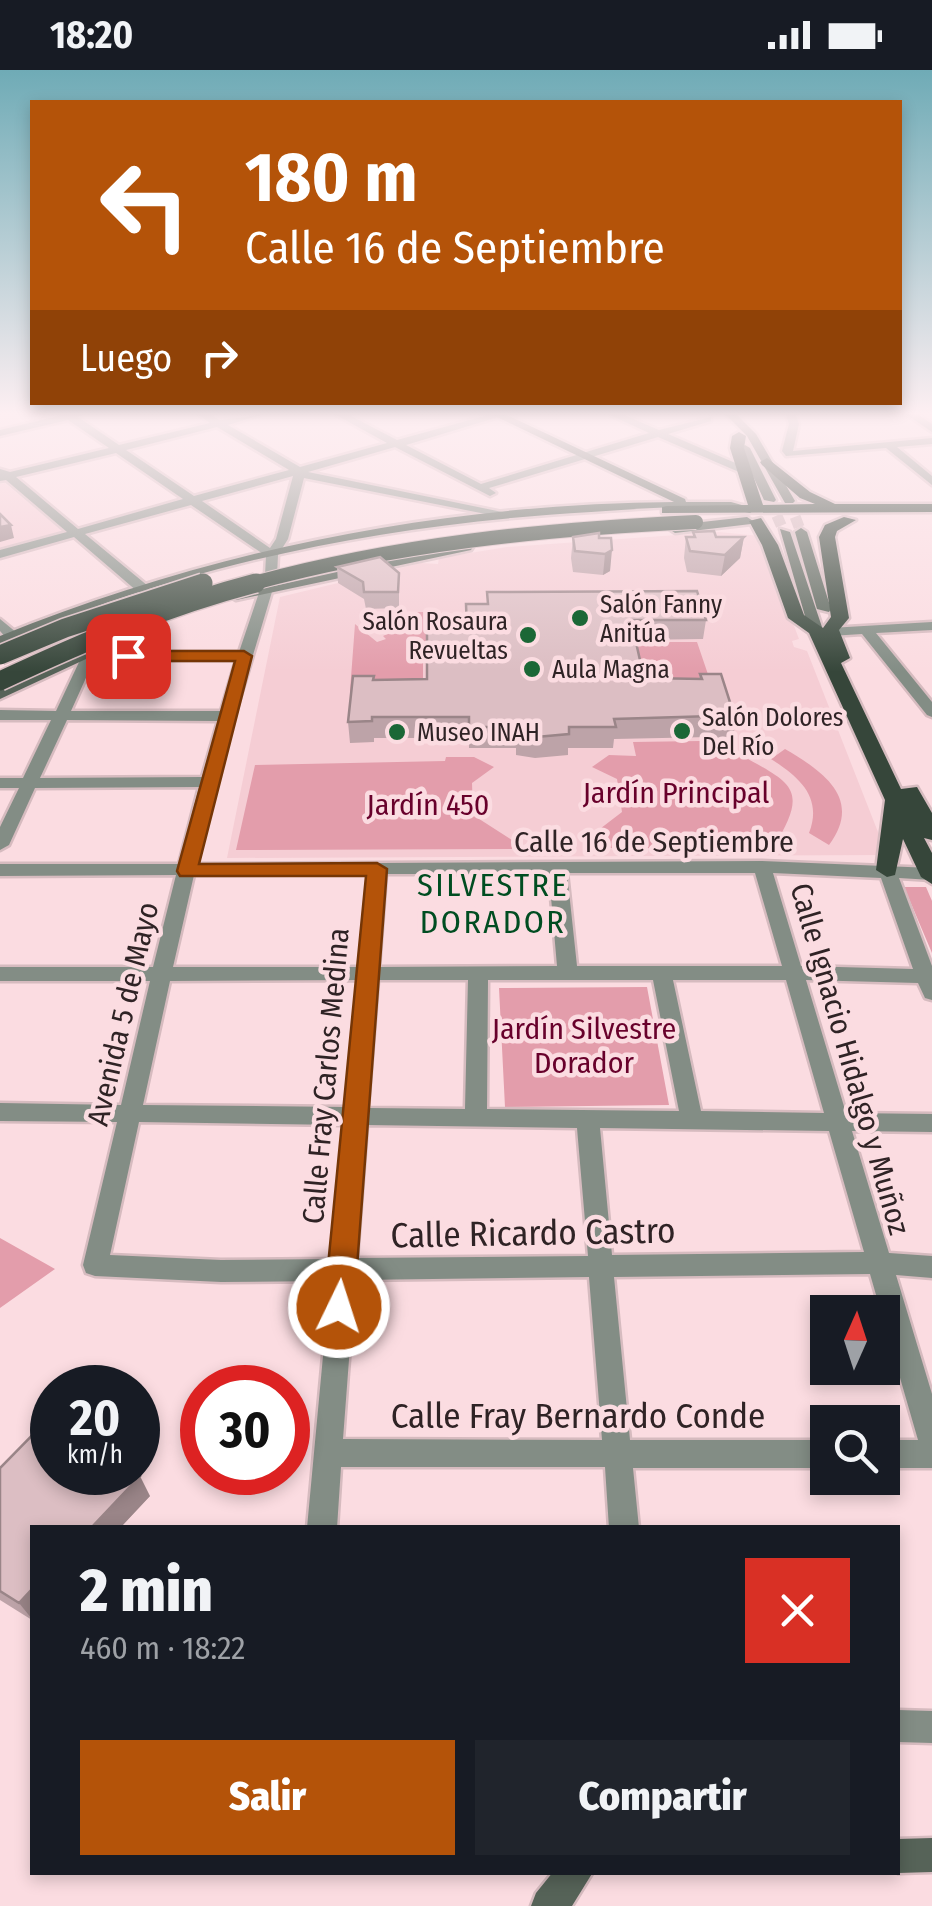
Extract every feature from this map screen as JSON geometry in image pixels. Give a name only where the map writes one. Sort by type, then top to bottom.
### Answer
[{"type":"main road","points":[[752,501],[797,618],[825,631],[932,834]]},
{"type":"main road","points":[[816,501],[844,514],[932,508]]},
{"type":"main road","points":[[0,655],[153,598],[338,550],[533,518],[666,510],[932,519]]},
{"type":"main road","points":[[0,681],[89,642],[192,604],[308,571],[520,532],[696,522],[756,512]]},
{"type":"main road","points":[[825,631],[840,618],[828,554],[828,530],[844,514]]},
{"type":"main road","points":[[825,631],[930,871]]},
{"type":"main road","points":[[887,870],[892,858],[890,821],[896,800]]},
{"type":"street","points":[[36,501],[143,589],[175,593],[188,600],[190,612]]},
{"type":"street","points":[[0,554],[189,501]]},
{"type":"street","points":[[192,501],[272,560]]},
{"type":"street","name":"Avenida 5 de Mayo","points":[[99,1246],[226,716],[292,501]]},
{"type":"street","points":[[438,501],[501,513]]},
{"type":"street","points":[[501,501],[518,511]]},
{"type":"street","points":[[681,501],[688,504]]},
{"type":"street","points":[[753,501],[756,512]]},
{"type":"street","points":[[0,624],[6,638],[143,589],[380,532],[501,513],[688,504],[731,504],[756,512]]},
{"type":"street","points":[[0,695],[190,612],[266,589],[391,561],[533,537],[756,512]]},
{"type":"street","points":[[380,532],[374,545],[391,561]]},
{"type":"street","points":[[784,532],[825,631]]},
{"type":"street","points":[[801,532],[825,631]]},
{"type":"street","points":[[825,631],[932,626]]},
{"type":"street","points":[[866,630],[932,712]]},
{"type":"street","points":[[85,656],[244,656]]},
{"type":"street","points":[[0,845],[85,656]]},
{"type":"street","points":[[0,715],[226,716]]},
{"type":"street","points":[[0,782],[210,782]]},
{"type":"street","name":"Calle Ignacio Hidalgo y Muñoz","points":[[762,868],[932,1440]]},
{"type":"street","name":"Calle Fray Carlos Medina","points":[[322,1525],[377,869]]},
{"type":"street","name":"Calle 16 de Septiembre","points":[[0,870],[930,871]]},
{"type":"street","points":[[558,870],[568,975]]},
{"type":"street","points":[[0,974],[662,976],[794,972],[928,985],[887,870]]},
{"type":"street","points":[[476,1120],[478,974]]},
{"type":"street","points":[[662,976],[692,1120]]},
{"type":"street","points":[[0,1112],[932,1123]]},
{"type":"street","points":[[588,1120],[624,1525]]},
{"type":"street","name":"Calle Ricardo Castro","points":[[99,1246],[95,1265],[222,1271],[880,1263],[932,1267]]},
{"type":"street","name":"Calle Fray Bernardo Conde","points":[[328,1453],[810,1454]]},
{"type":"street","points":[[900,1454],[932,1454]]},
{"type":"street","points":[[900,1726],[932,1727]]},
{"type":"street","points":[[900,1856],[932,1855]]},
{"type":"street","points":[[548,1906],[574,1875]]},
{"type":"shaded area","points":[[0,501],[26,501],[64,532],[0,550]]},
{"type":"shaded area","points":[[719,532],[760,536],[799,639],[792,641],[794,647],[807,651],[887,855],[227,858],[280,597],[421,563],[438,564],[439,558],[507,547]]},
{"type":"green space","points":[[370,612],[442,612],[441,645],[423,645],[423,694],[350,691],[355,624],[377,642],[386,639],[383,636],[389,633],[385,630],[391,627]]},
{"type":"green space","points":[[634,642],[697,642],[714,692],[647,697]]},
{"type":"green space","name":"Jardín Principal","points":[[700,741],[702,745],[734,745],[737,753],[771,772],[790,790],[791,812],[773,848],[594,848],[592,835],[622,812],[617,779],[592,767],[609,755],[636,756],[633,742]]},
{"type":"green space","points":[[785,749],[825,777],[840,800],[842,814],[829,845],[809,833],[813,809],[806,789],[771,759]]},
{"type":"green space","name":"Jardín 450","points":[[446,757],[474,757],[494,767],[472,783],[473,815],[512,840],[512,849],[236,850],[255,765],[445,761]]},
{"type":"green space","points":[[904,887],[926,887],[932,901],[932,953]]},
{"type":"green space","name":"Jardín Silvestre Dorador","points":[[647,987],[669,1105],[505,1107],[499,988]]},
{"type":"green space","points":[[0,1238],[55,1269],[0,1308]]},
{"type":"building","points":[[0,514],[11,525],[0,527]]},
{"type":"building","points":[[714,531],[716,537],[744,537],[725,555],[690,551],[686,537],[695,537],[693,532]]},
{"type":"building","points":[[599,533],[599,538],[611,538],[612,550],[605,554],[575,551],[573,537]]},
{"type":"building","points":[[380,557],[399,573],[398,592],[364,592],[363,582],[337,567]]},
{"type":"building","points":[[697,591],[706,620],[631,620],[644,678],[702,679],[700,674],[721,674],[736,721],[715,721],[713,716],[614,719],[616,727],[569,727],[569,734],[536,737],[517,734],[516,727],[469,727],[469,717],[372,717],[372,721],[348,722],[353,676],[374,676],[373,680],[427,679],[427,630],[467,630],[466,604],[488,604],[487,592]]},
{"type":"building","points":[[30,1437],[30,1495],[122,1495],[94,1525],[30,1525],[30,1591],[19,1603],[0,1591],[0,1468]]},
{"type":"tunnel","points":[[770,501],[784,532]]},
{"type":"tunnel","points":[[789,501],[801,532]]},
{"type":"place","name":"Salón Fanny Anitúa","points":[[580,618]]},
{"type":"place","name":"Salón Rosaura Revueltas","points":[[528,635]]},
{"type":"place","name":"Aula Magna","points":[[532,669]]},
{"type":"place","name":"Salón Dolores Del Río","points":[[682,731]]},
{"type":"place","name":"Museo INAH","points":[[397,732]]},
{"type":"district","name":"SILVESTRE DORADOR","points":[[493,904]]},
{"type":"route","points":[[128,656],[244,656],[187,871],[377,869],[339,1307]]}]
